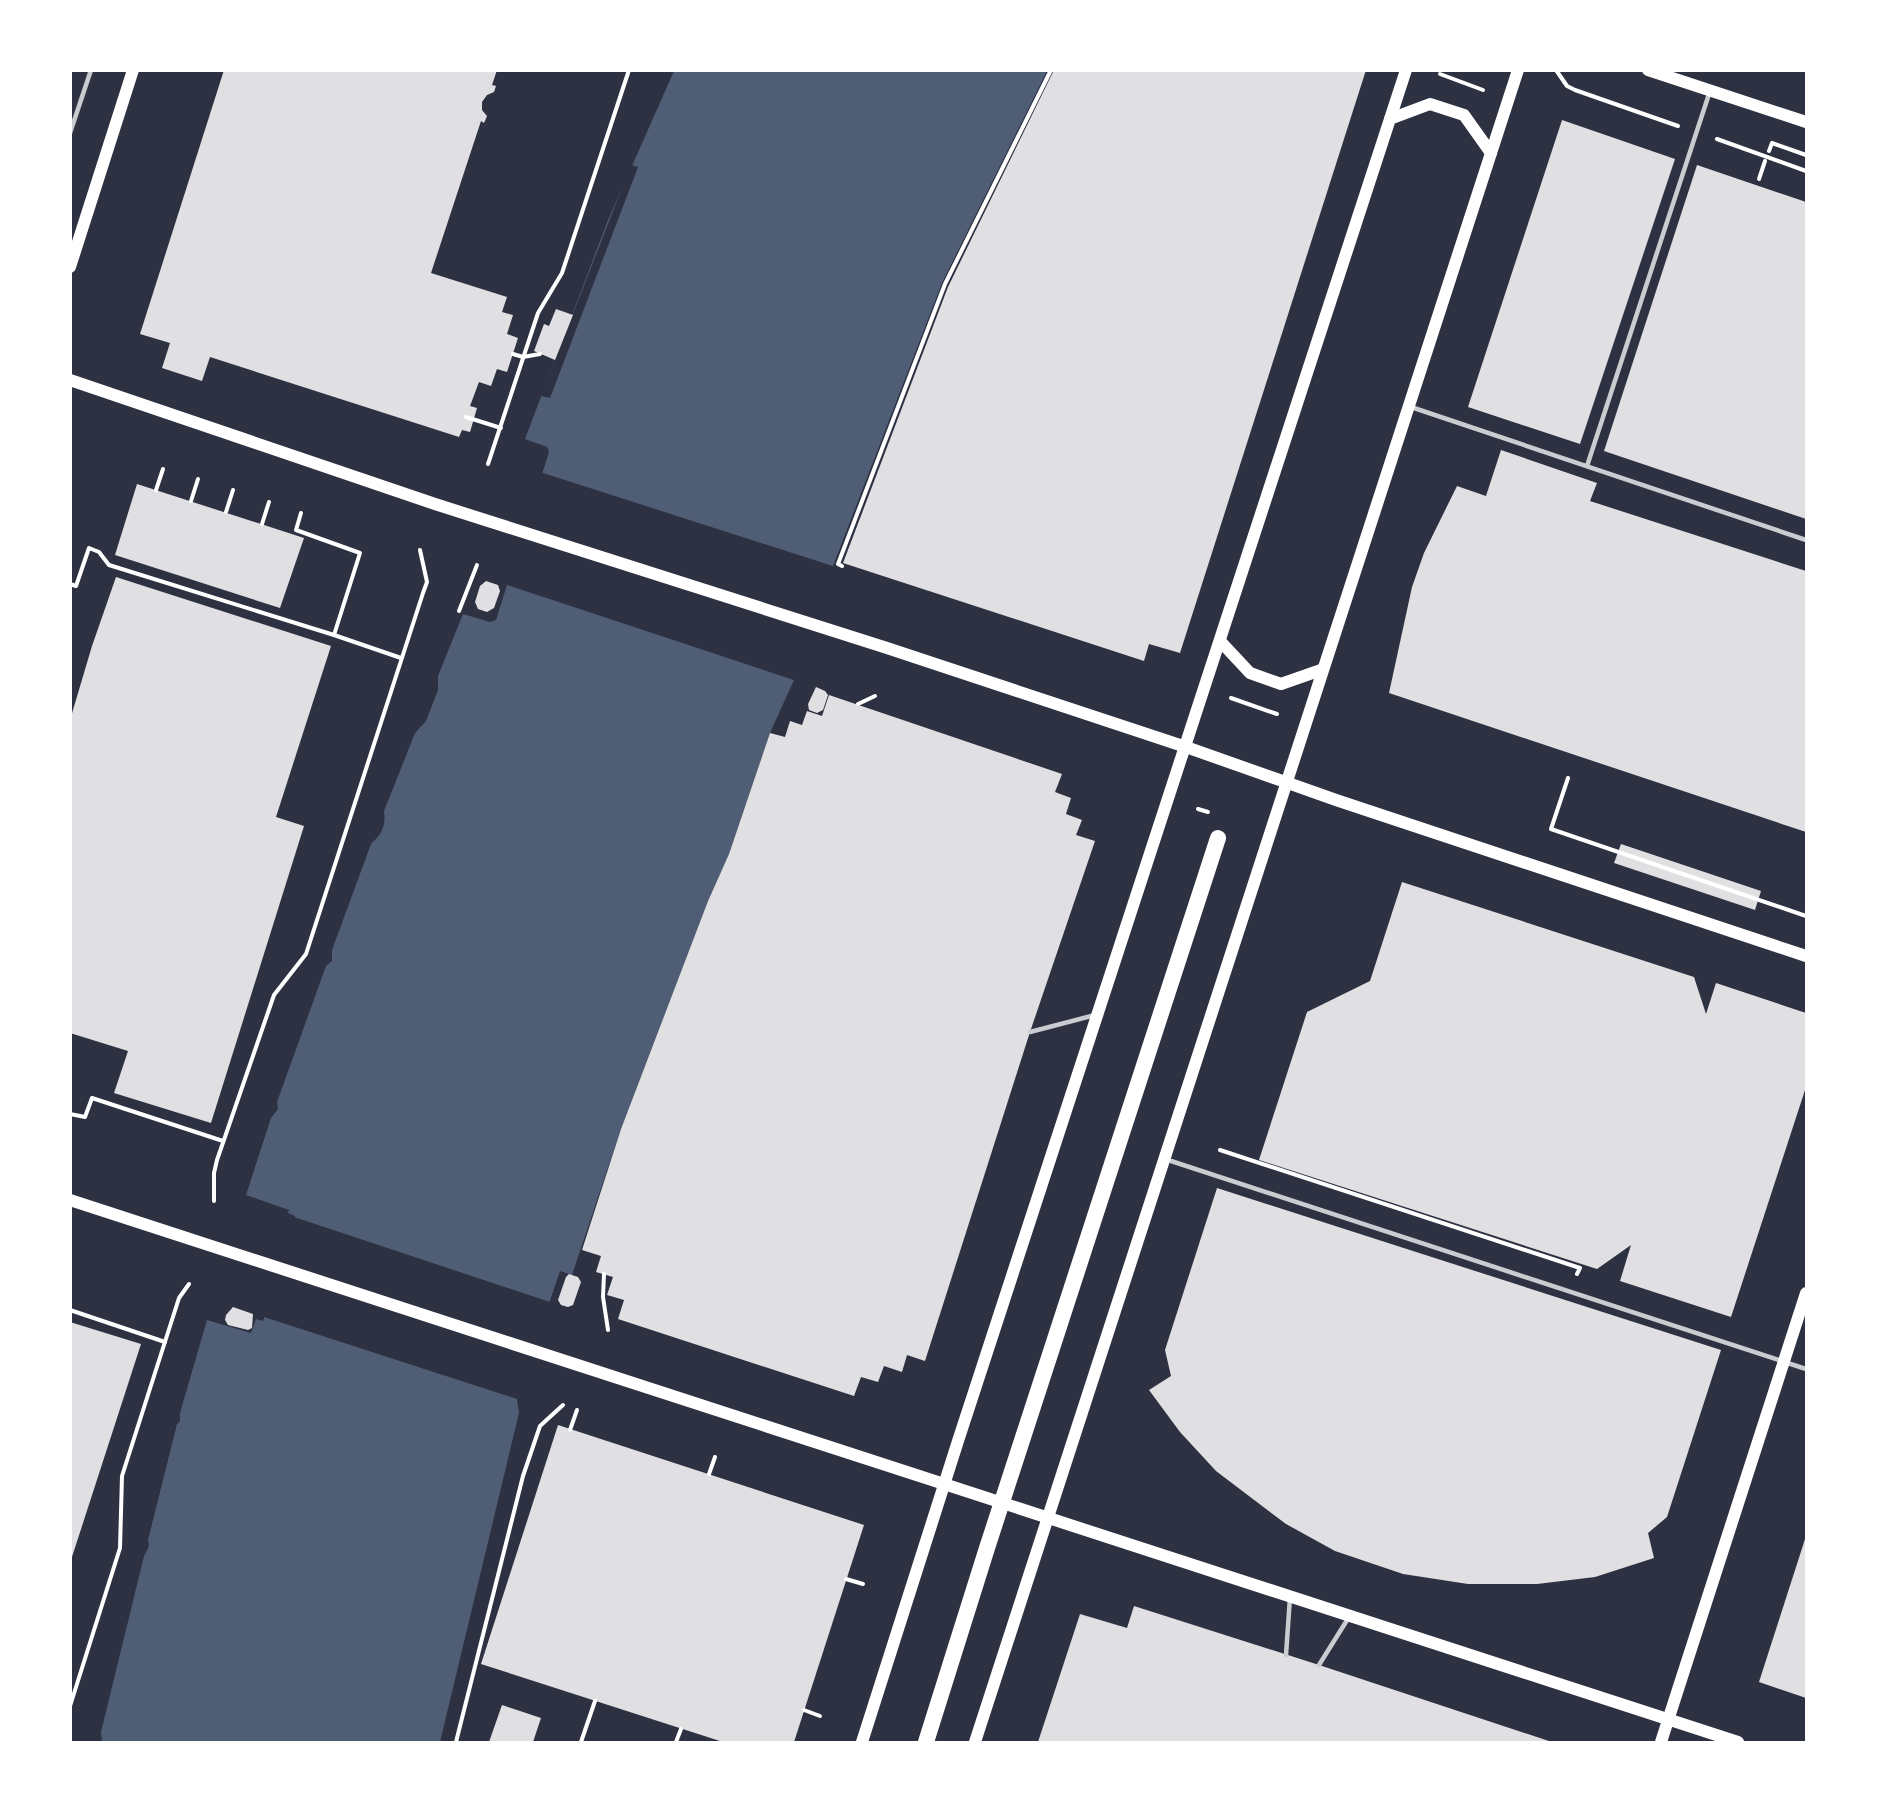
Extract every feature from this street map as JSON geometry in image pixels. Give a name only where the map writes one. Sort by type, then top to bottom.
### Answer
[{"type":"highway","points":[[926,1743],[1001,1503],[1218,838]]},
{"type":"main road","points":[[70,267],[133,70]]},
{"type":"main road","points":[[862,1743],[1406,70]]},
{"type":"main road","points":[[975,1743],[1162,1158],[1287,782],[1321,670],[1518,70]]},
{"type":"main road","points":[[1647,70],[1806,122]]},
{"type":"main road","points":[[1390,119],[1430,104],[1464,115],[1491,153]]},
{"type":"main road","points":[[70,380],[514,529],[1186,747],[1806,956]]},
{"type":"main road","points":[[1221,642],[1250,673],[1281,684],[1321,670]]},
{"type":"main road","points":[[70,1200],[1738,1743]]},
{"type":"main road","points":[[1661,1743],[1806,1293]]},
{"type":"lane","points":[[70,134],[90,70]]},
{"type":"lane","points":[[1587,466],[1710,91]]},
{"type":"lane","points":[[1408,406],[1806,540]]},
{"type":"lane","points":[[1030,1032],[1098,1014]]},
{"type":"lane","points":[[1162,1158],[1806,1369]]},
{"type":"lane","points":[[1286,1654],[1290,1597]]},
{"type":"lane","points":[[1318,1665],[1350,1617]]},
{"type":"path","points":[[488,464],[538,313],[562,273],[629,70]]},
{"type":"path","points":[[842,566],[838,564],[945,284],[1051,70]]},
{"type":"path","points":[[1440,74],[1483,90]]},
{"type":"path","points":[[1769,151],[1772,143],[1806,155]]},
{"type":"path","points":[[1759,179],[1765,161]]},
{"type":"path","points":[[513,354],[523,357],[540,354]]},
{"type":"path","points":[[466,417],[501,428]]},
{"type":"path","points":[[156,490],[163,468]]},
{"type":"path","points":[[191,501],[198,479]]},
{"type":"path","points":[[226,512],[233,490]]},
{"type":"path","points":[[262,524],[269,502]]},
{"type":"path","points":[[301,513],[296,530],[360,553],[334,635]]},
{"type":"path","points":[[70,584],[76,586],[89,548],[99,552],[109,565],[401,658]]},
{"type":"path","points":[[214,1201],[214,1173],[273,995],[306,954],[427,582],[420,550]]},
{"type":"path","points":[[459,611],[477,565]]},
{"type":"path","points":[[858,704],[875,696]]},
{"type":"path","points":[[1231,698],[1277,714]]},
{"type":"path","points":[[1568,778],[1551,829],[1806,916]]},
{"type":"path","points":[[70,1114],[85,1117],[92,1098],[224,1142]]},
{"type":"path","points":[[1220,1150],[1580,1268],[1571,1292]]},
{"type":"path","points":[[604,1274],[603,1297],[608,1330]]},
{"type":"path","points":[[70,1706],[120,1548],[122,1476],[179,1298],[189,1284]]},
{"type":"path","points":[[70,1310],[165,1342]]},
{"type":"path","points":[[456,1743],[523,1476],[540,1426],[563,1405]]},
{"type":"path","points":[[570,1430],[577,1410]]},
{"type":"path","points":[[709,1474],[715,1457]]},
{"type":"path","points":[[846,1579],[863,1584]]},
{"type":"path","points":[[581,1743],[595,1701]]},
{"type":"path","points":[[804,1710],[820,1716]]},
{"type":"path","points":[[676,1743],[681,1729]]},
{"type":"water","points":[[674,71],[1047,71],[942,283],[833,566],[794,680],[770,733],[729,854],[708,901],[621,1129],[572,1275],[560,1271],[517,1399],[519,1413],[440,1742],[102,1742],[101,1732],[144,1556],[149,1546],[148,1540],[177,1424],[180,1421],[180,1413],[207,1320],[251,1333],[256,1319],[263,1321],[295,1216],[288,1213],[289,1210],[246,1195],[271,1118],[278,1109],[277,1102],[326,966],[332,961],[332,950],[371,844],[382,829],[384,811],[415,733],[426,721],[438,690],[438,676],[463,614],[490,622],[496,620],[549,452],[547,447],[525,439],[608,220]]},
{"type":"pier","points":[[631,165],[638,167],[550,398],[541,396]]},
{"type":"pier","points":[[540,472],[836,567],[797,681],[504,584]]},
{"type":"pier","points":[[285,1214],[553,1303],[520,1400],[261,1316],[292,1218]]},
{"type":"building","points":[[224,70],[497,70],[492,85],[496,86],[494,92],[487,95],[482,102],[482,110],[487,116],[484,123],[481,121],[431,273],[507,297],[502,312],[513,315],[507,334],[518,338],[507,372],[497,369],[491,386],[479,382],[470,406],[477,408],[470,432],[462,430],[459,437],[210,357],[202,381],[162,368],[170,343],[140,334]]},
{"type":"building","points":[[1054,70],[1366,70],[1180,653],[1149,644],[1144,661],[843,563],[948,287]]},
{"type":"building","points":[[1562,120],[1675,159],[1580,444],[1468,407]]},
{"type":"building","points":[[1697,165],[1806,202],[1806,519],[1604,451]]},
{"type":"building","points":[[556,309],[573,315],[555,360],[534,351],[544,324],[549,326]]},
{"type":"building","points":[[1501,450],[1597,483],[1590,501],[1806,571],[1806,832],[1389,693],[1412,587],[1424,553],[1457,486],[1486,496]]},
{"type":"building","points":[[137,484],[304,538],[280,608],[115,555]]},
{"type":"building","points":[[116,577],[331,646],[276,817],[304,826],[211,1123],[114,1093],[128,1051],[70,1033],[70,720]]},
{"type":"building","points":[[486,581],[498,585],[500,591],[494,608],[487,612],[478,609],[475,602],[480,586]]},
{"type":"building","points":[[816,687],[828,695],[823,710],[817,713],[809,710],[808,704]]},
{"type":"building","points":[[829,695],[1062,774],[1055,792],[1071,798],[1066,814],[1082,820],[1076,835],[1095,841],[1030,1032],[925,1361],[907,1355],[902,1372],[884,1366],[878,1382],[861,1377],[854,1396],[618,1319],[624,1300],[607,1295],[613,1277],[596,1272],[601,1256],[582,1250],[621,1129],[708,901],[729,854],[770,733],[785,737],[790,721],[802,725],[807,711],[822,716]]},
{"type":"building","points":[[1621,844],[1761,891],[1755,910],[1614,863]]},
{"type":"building","points":[[1402,882],[1694,977],[1706,1014],[1716,983],[1806,1013],[1806,1087],[1731,1317],[1620,1281],[1631,1245],[1597,1269],[1259,1160],[1307,1012],[1370,981]]},
{"type":"building","points":[[1217,1188],[1721,1350],[1667,1517],[1648,1533],[1654,1558],[1595,1577],[1537,1584],[1468,1584],[1403,1574],[1335,1551],[1286,1524],[1216,1471],[1180,1432],[1149,1390],[1171,1376],[1165,1350]]},
{"type":"building","points":[[569,1274],[578,1277],[581,1282],[573,1305],[568,1307],[561,1305],[558,1300]]},
{"type":"building","points":[[233,1307],[253,1314],[252,1328],[248,1330],[228,1325],[225,1320],[226,1315]]},
{"type":"building","points":[[70,1322],[141,1344],[71,1560],[70,1560]]},
{"type":"building","points":[[558,1425],[864,1525],[794,1742],[723,1742],[481,1664]]},
{"type":"building","points":[[1806,1536],[1806,1698],[1759,1682]]},
{"type":"building","points":[[1134,1606],[1552,1742],[1038,1742],[1080,1614],[1127,1628]]},
{"type":"building","points":[[502,1705],[541,1718],[533,1742],[489,1742]]}]
